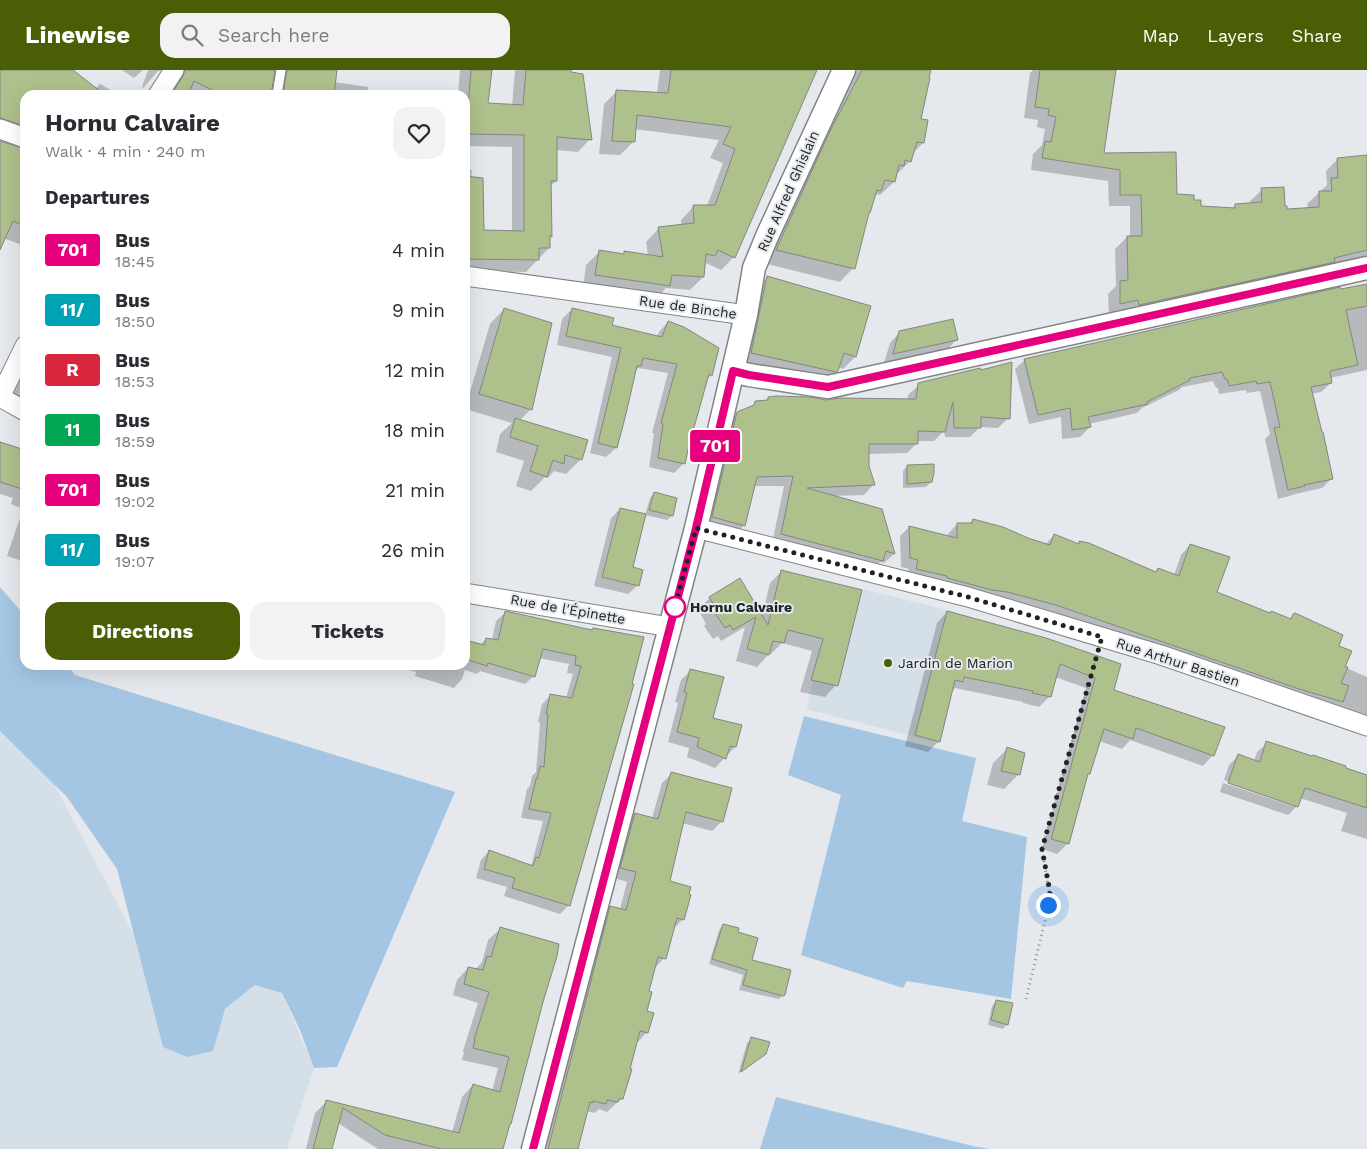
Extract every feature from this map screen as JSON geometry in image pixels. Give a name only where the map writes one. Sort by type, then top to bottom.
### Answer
[{"type":"street","points":[[161,90],[174,70]]},
{"type":"street","name":"Rue Alfred Ghislain","points":[[746,315],[754,268],[844,70]]},
{"type":"street","points":[[0,129],[20,136]]},
{"type":"street","points":[[733,371],[828,387],[1367,268]]},
{"type":"street","name":"Rue de Binche","points":[[470,277],[746,315],[696,528],[533,1149]]},
{"type":"street","points":[[20,356],[0,397],[20,408]]},
{"type":"street","name":"Rue Arthur Bastien","points":[[696,528],[968,597],[1161,655],[1367,726]]},
{"type":"street","name":"Rue de l'Épinette","points":[[470,594],[670,627]]},
{"type":"lane","points":[[278,90],[281,70]]},
{"type":"path","points":[[1026,999],[1046,917],[1050,892],[1042,849],[1102,637]]},
{"type":"shaded area","name":"Jardin de Marion","points":[[838,583],[970,616],[939,743],[806,709]]},
{"type":"shaded area","points":[[0,587],[20,610],[20,670],[71,670],[75,675],[455,792],[337,1067],[314,1068],[300,1030],[282,993],[255,985],[225,1009],[213,1051],[187,1057],[163,1047],[117,869],[67,797],[0,731]]},
{"type":"shaded area","points":[[804,716],[976,758],[962,821],[1027,837],[1011,999],[907,981],[903,988],[801,955],[841,795],[788,775]]},
{"type":"shaded area","points":[[0,727],[54,784],[134,935],[163,1047],[225,1009],[255,985],[282,993],[314,1068],[287,1149],[0,1149]]},
{"type":"shaded area","points":[[776,1097],[973,1146],[990,1149],[760,1149]]},
{"type":"building","points":[[0,70],[73,70],[99,90],[20,90],[20,124],[0,118]]},
{"type":"building","points":[[185,70],[275,70],[272,90],[212,90],[194,81],[190,90],[174,90]]},
{"type":"building","points":[[287,70],[337,70],[335,90],[284,90]]},
{"type":"building","points":[[471,70],[492,70],[488,103],[523,105],[526,70],[571,70],[571,72],[583,74],[592,140],[557,137],[557,181],[551,181],[552,237],[550,236],[550,248],[539,248],[539,260],[470,259],[470,177],[483,178],[484,230],[524,231],[524,135],[470,134]]},
{"type":"building","points":[[671,70],[817,70],[735,258],[718,250],[715,256],[706,254],[704,277],[672,275],[670,286],[595,275],[599,250],[624,254],[624,251],[663,257],[658,227],[694,223],[693,205],[715,205],[735,149],[723,144],[731,127],[637,115],[635,142],[612,141],[616,90],[668,93]]},
{"type":"building","points":[[862,70],[931,70],[921,119],[928,120],[924,143],[917,142],[911,162],[905,160],[904,166],[899,165],[895,182],[885,180],[881,191],[877,190],[869,213],[855,269],[776,250],[829,133]]},
{"type":"building","points":[[1040,70],[1116,70],[1104,153],[1176,152],[1177,194],[1194,195],[1194,200],[1201,200],[1201,206],[1235,208],[1235,204],[1262,202],[1261,188],[1284,187],[1285,206],[1287,206],[1287,209],[1319,207],[1319,191],[1332,191],[1331,178],[1338,178],[1337,158],[1367,155],[1367,250],[1334,258],[1335,262],[1139,305],[1138,300],[1120,304],[1120,281],[1128,280],[1127,236],[1142,236],[1141,195],[1120,195],[1120,170],[1042,158],[1045,141],[1051,142],[1056,117],[1048,115],[1049,109],[1035,107]]},
{"type":"building","points":[[0,141],[20,147],[20,224],[13,221],[0,250]]},
{"type":"building","points":[[767,276],[871,306],[856,357],[844,353],[836,372],[751,353]]},
{"type":"building","points":[[1367,284],[1367,306],[1346,310],[1358,365],[1330,371],[1332,383],[1311,387],[1333,479],[1288,490],[1274,428],[1280,427],[1270,382],[1257,384],[1256,381],[1229,386],[1222,372],[1190,378],[1190,380],[1147,402],[1148,404],[1088,417],[1091,427],[1072,430],[1070,408],[1038,415],[1024,359],[1340,287],[1341,289]]},
{"type":"building","points":[[504,308],[552,323],[532,410],[479,394]]},
{"type":"building","points":[[572,308],[614,318],[612,325],[662,337],[668,321],[684,327],[719,348],[712,376],[709,374],[692,431],[685,464],[658,458],[663,424],[661,423],[677,364],[643,358],[641,366],[637,366],[617,448],[598,443],[621,348],[566,336]]},
{"type":"building","points":[[953,319],[958,340],[893,354],[899,331]]},
{"type":"building","points":[[1012,362],[1010,419],[981,417],[981,428],[954,428],[953,402],[945,432],[918,431],[918,444],[869,444],[869,466],[875,485],[807,488],[882,509],[895,554],[886,551],[883,561],[781,534],[793,476],[757,477],[745,526],[712,517],[737,412],[754,405],[755,401],[768,400],[768,397],[776,396],[810,397],[826,400],[840,398],[916,399],[918,383]]},
{"type":"building","points":[[515,418],[588,440],[582,460],[565,455],[564,464],[553,460],[547,477],[530,471],[538,446],[510,437]]},
{"type":"building","points":[[0,442],[20,448],[20,488],[0,482]]},
{"type":"building","points":[[934,464],[932,482],[907,484],[907,465]]},
{"type":"building","points":[[654,492],[677,498],[673,516],[649,510]]},
{"type":"building","points":[[620,508],[646,514],[633,567],[643,570],[639,586],[602,577]]},
{"type":"building","points":[[973,519],[1003,527],[1050,545],[1054,534],[1079,544],[1079,541],[1089,543],[1156,572],[1158,568],[1179,576],[1190,544],[1230,557],[1217,592],[1270,613],[1271,611],[1291,619],[1295,613],[1343,635],[1339,646],[1352,651],[1341,683],[1349,686],[1343,702],[1299,689],[1056,605],[916,569],[918,560],[910,558],[909,526],[957,538],[957,523],[972,523]]},
{"type":"building","points":[[781,570],[862,590],[838,686],[811,680],[823,639],[788,630],[784,643],[773,641],[769,655],[747,649],[756,617],[733,630],[730,625],[725,628],[715,613],[718,611],[709,597],[740,578],[768,625]]},
{"type":"building","points":[[505,611],[592,630],[593,628],[644,637],[632,684],[634,684],[570,906],[512,888],[515,878],[484,869],[489,850],[533,866],[536,857],[539,858],[551,813],[529,809],[540,766],[544,767],[548,714],[546,714],[550,694],[572,698],[581,666],[575,665],[576,656],[543,649],[535,677],[488,663],[487,666],[470,661],[470,641],[484,645],[486,638],[498,640]]},
{"type":"building","points":[[947,611],[1046,638],[1121,664],[1114,690],[1225,727],[1214,756],[1136,728],[1133,739],[1104,729],[1090,774],[1088,774],[1069,844],[1051,839],[1095,678],[1060,664],[1051,697],[1032,693],[1033,691],[964,677],[963,682],[955,680],[940,742],[915,735]]},
{"type":"building","points":[[690,669],[724,677],[713,718],[742,725],[736,747],[730,746],[726,759],[697,747],[699,738],[677,732],[687,693],[684,692]]},
{"type":"building","points":[[1266,741],[1346,766],[1346,768],[1367,775],[1367,808],[1305,788],[1298,807],[1228,783],[1238,754],[1260,762]]},
{"type":"building","points":[[1007,747],[1025,753],[1020,775],[1001,771]]},
{"type":"building","points":[[671,772],[732,788],[723,822],[686,812],[670,881],[691,887],[689,894],[691,895],[684,920],[677,918],[666,959],[658,957],[649,991],[652,992],[647,1011],[654,1013],[648,1033],[640,1031],[623,1099],[619,1099],[618,1102],[607,1100],[606,1104],[590,1102],[578,1149],[548,1149],[610,906],[626,910],[636,872],[620,868],[635,813],[658,819]]},
{"type":"building","points":[[723,924],[739,928],[738,932],[758,938],[752,960],[791,970],[785,995],[743,985],[747,970],[712,959]]},
{"type":"building","points":[[500,927],[559,944],[503,1149],[441,1149],[385,1135],[343,1108],[332,1149],[313,1149],[326,1100],[459,1133],[473,1084],[500,1092],[509,1057],[473,1048],[489,992],[464,984],[468,967],[483,970],[487,956],[491,957]]},
{"type":"building","points":[[996,1000],[1013,1003],[1008,1025],[991,1020]]},
{"type":"building","points":[[751,1037],[770,1042],[766,1054],[741,1072]]},
{"type":"bus line","name":"701","points":[[533,1149],[696,528],[733,371],[828,387],[1367,268]]},
{"type":"place","name":"Hornu Calvaire","points":[[675,607]]},
{"type":"place","name":"Jardin de Marion","points":[[888,663]]},
{"type":"route","points":[[675,607],[674,610],[696,528],[968,597],[1102,637],[1042,849],[1050,892],[1048,905]]}]
